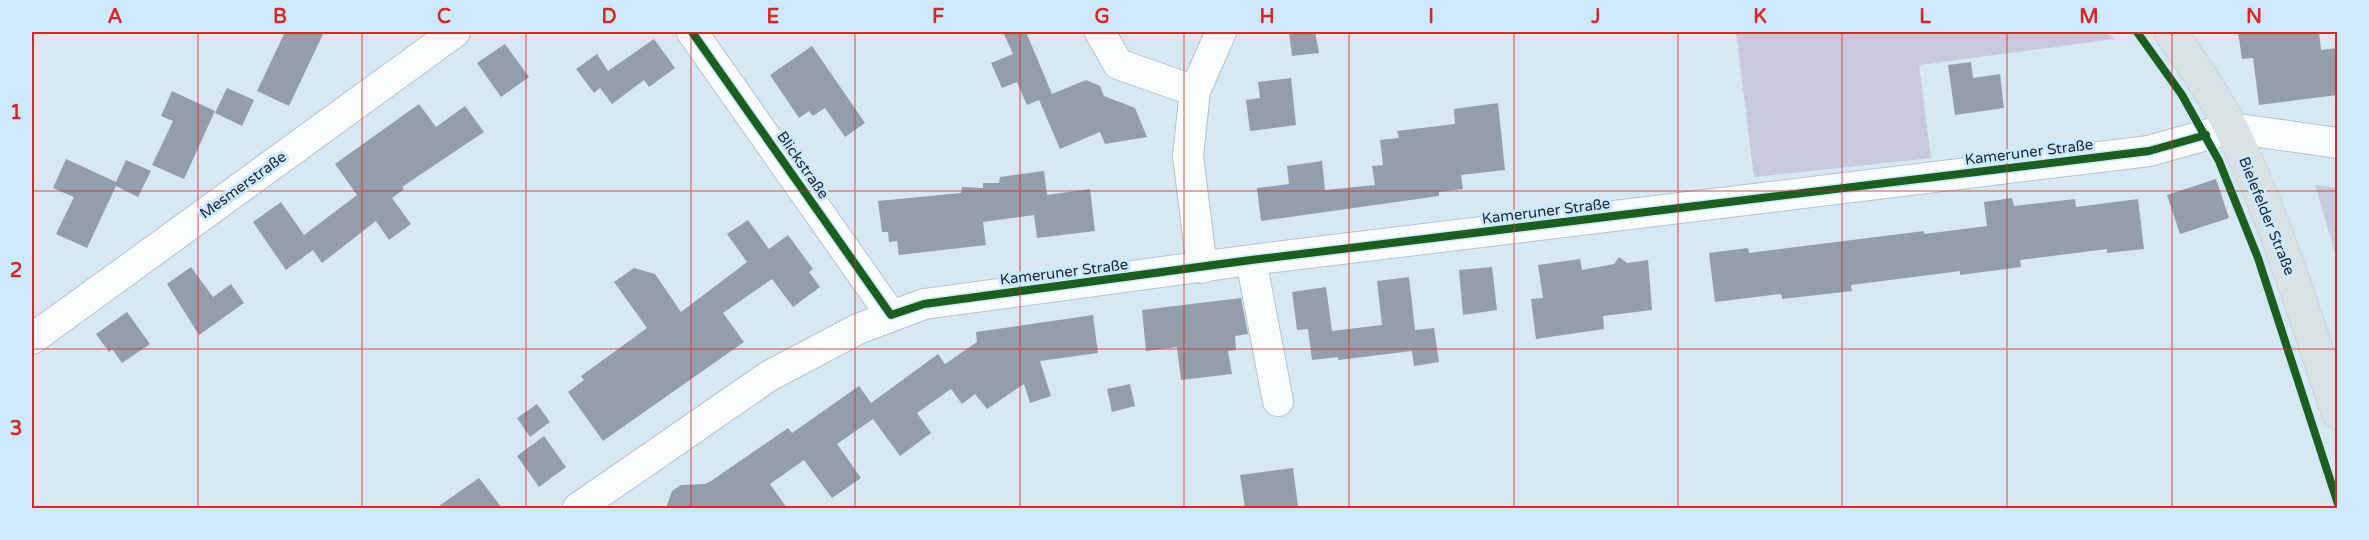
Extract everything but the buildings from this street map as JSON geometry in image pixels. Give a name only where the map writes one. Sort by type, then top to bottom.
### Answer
[{"type":"main road","name":"Bielefelder Straße","points":[[2170,32],[2196,69],[2230,128],[2284,253],[2337,413]]},
{"type":"street","name":"Mesmerstraße","points":[[32,339],[455,32]]},
{"type":"street","name":"Blickstraße","points":[[692,32],[891,315]]},
{"type":"street","points":[[1100,32],[1118,64],[1195,91]]},
{"type":"street","points":[[1202,268],[1188,156],[1195,91],[1221,32]]},
{"type":"street","name":"Kameruner Straße","points":[[578,508],[770,376],[891,315],[924,304],[1251,260],[2149,151],[2230,128]]},
{"type":"street","points":[[2230,128],[2337,143]]},
{"type":"street","points":[[1251,260],[1278,401]]},
{"type":"shaded area","points":[[1736,32],[2106,32],[2115,39],[1919,65],[1931,158],[1754,177]]},
{"type":"shaded area","points":[[2315,185],[2337,188],[2337,259]]},
{"type":"cycle path","points":[[692,32],[891,315],[924,304],[1251,260],[2149,151],[2206,135]]},
{"type":"cycle path","points":[[2137,32],[2182,95],[2219,161],[2258,258],[2338,504]]}]
